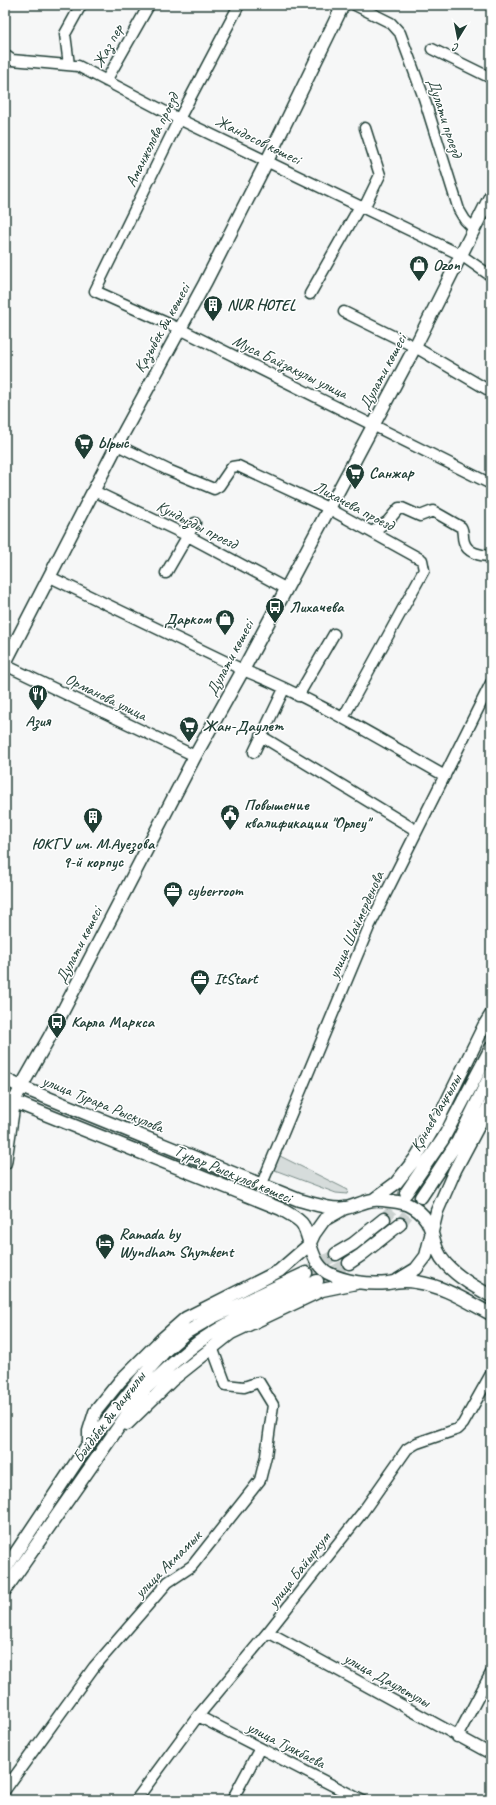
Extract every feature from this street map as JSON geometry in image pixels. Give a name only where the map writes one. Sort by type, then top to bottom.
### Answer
[{"type":"main road","name":"Қазыбек би көшесі","points":[[5,664],[117,445],[180,329],[267,161],[343,5]]},
{"type":"main road","name":"Дулати көшесі","points":[[5,1163],[10,1100],[21,1087],[50,1036],[194,756],[243,670],[285,588],[373,425],[491,195]]},
{"type":"main road","points":[[373,1200],[396,1183],[415,1159],[436,1124],[484,1026],[491,1015]]},
{"type":"main road","name":"Қонаев даңғылы","points":[[406,1193],[443,1139],[491,1048]]},
{"type":"main road","points":[[421,1197],[458,1140],[491,1074]]},
{"type":"main road","points":[[5,1079],[21,1087]]},
{"type":"main road","name":"улица Турара Рыскулова","points":[[21,1087],[261,1186]]},
{"type":"main road","name":"Тұрар Рыскұлов көшесі","points":[[10,1100],[281,1209],[303,1224],[314,1256],[328,1273],[359,1282],[381,1283],[398,1280],[444,1288],[491,1314]]},
{"type":"main road","points":[[398,1280],[416,1269],[426,1256],[437,1211],[455,1170],[491,1102]]},
{"type":"main road","name":"Тұрар Рыскұлов көшесі","points":[[261,1186],[298,1200],[325,1207],[346,1208],[373,1200],[408,1204],[424,1215],[429,1222],[436,1249],[446,1264],[470,1284],[491,1296]]},
{"type":"main road","points":[[89,1443],[89,1431],[95,1412],[120,1381],[161,1340],[186,1318],[279,1272],[309,1245],[314,1234],[324,1220],[346,1208]]},
{"type":"main road","points":[[336,1254],[353,1244],[384,1219]]},
{"type":"main road","points":[[349,1263],[361,1256],[400,1224]]},
{"type":"main road","name":"Бәйдібек би даңғылы","points":[[5,1569],[89,1443],[166,1350],[187,1332],[233,1307],[306,1273]]},
{"type":"main road","name":"Бәйдібек би даңғылы","points":[[5,1590],[146,1389],[173,1363],[203,1339],[240,1317],[317,1281]]},
{"type":"main road","points":[[106,1444],[172,1380],[231,1333],[322,1290],[359,1282]]},
{"type":"street","points":[[69,65],[64,34],[82,5]]},
{"type":"street","name":"Жаз пер","points":[[106,81],[149,5]]},
{"type":"street","name":"Аманжолова проезд","points":[[95,290],[179,119],[239,5]]},
{"type":"street","name":"Дулати проезд","points":[[355,5],[397,28],[403,38],[424,98],[459,210],[465,220],[474,229]]},
{"type":"street","points":[[432,49],[491,78]]},
{"type":"street","name":"Жандосов көшесі","points":[[5,55],[12,60],[78,66],[179,119],[461,255],[491,276]]},
{"type":"street","points":[[310,294],[380,175],[365,128]]},
{"type":"street","name":"Муса Байзакулы улица","points":[[95,290],[180,329],[491,484]]},
{"type":"street","points":[[344,312],[414,347],[490,391]]},
{"type":"street","name":"Лихачева проезд","points":[[117,445],[168,470],[214,489],[219,486],[232,467],[238,466],[328,508],[422,560],[424,570],[342,718]]},
{"type":"street","name":"Кундызды проезд","points":[[94,490],[188,536],[285,588]]},
{"type":"street","points":[[372,532],[388,521],[399,508],[420,516],[433,511],[461,527],[463,531],[463,541],[471,551],[477,554],[491,556]]},
{"type":"street","points":[[166,573],[195,523]]},
{"type":"street","points":[[50,577],[342,718],[444,776]]},
{"type":"street","points":[[298,696],[334,634]]},
{"type":"street","name":"Орманова улица","points":[[5,664],[194,756]]},
{"type":"street","name":"улица Шаймерденова","points":[[261,1186],[369,927],[491,683]]},
{"type":"street","points":[[254,752],[284,689]]},
{"type":"street","points":[[261,736],[417,831]]},
{"type":"street","name":"улица Акмамык","points":[[5,1790],[94,1667],[168,1582],[192,1566],[260,1480],[267,1451],[273,1405],[259,1382],[244,1387],[226,1385],[212,1347]]},
{"type":"street","name":"улица Байыркум","points":[[136,1800],[198,1716],[268,1632],[362,1513],[407,1449],[417,1443],[458,1429],[463,1424],[491,1374]]},
{"type":"street","name":"улица Даулетулы","points":[[268,1632],[457,1737],[491,1754]]},
{"type":"street","points":[[457,1737],[491,1673]]},
{"type":"street","name":"улица Туякбаева","points":[[198,1716],[260,1748],[344,1796],[360,1800]]},
{"type":"street","points":[[232,1800],[260,1748]]},
{"type":"shaded area","points":[[278,1155],[348,1190],[347,1194],[336,1193],[272,1169]]},
{"type":"tunnel","points":[[384,1219],[404,1195]]},
{"type":"tunnel","points":[[400,1224],[421,1197]]},
{"type":"tunnel","points":[[306,1273],[336,1254]]},
{"type":"tunnel","points":[[317,1281],[349,1263]]},
{"type":"place","name":"Ozon","points":[[419,282]]},
{"type":"place","name":"NUR HOTEL","points":[[213,322]]},
{"type":"place","name":"Ырыс","points":[[84,460]]},
{"type":"place","name":"Санжар","points":[[355,490]]},
{"type":"place","name":"Лихачева","points":[[275,624]]},
{"type":"place","name":"Дарком","points":[[225,636]]},
{"type":"place","name":"Азия","points":[[38,711]]},
{"type":"place","name":"Жан-Даулет","points":[[189,743]]},
{"type":"place","name":"Повышение квалификации \"Орлеу\"","points":[[230,831]]},
{"type":"place","name":"ЮКГУ им. М.Ауезова 9-й корпус","points":[[93,834]]},
{"type":"place","name":"cyberroom","points":[[173,908]]},
{"type":"place","name":"ItStart","points":[[200,996]]},
{"type":"place","name":"Карла Маркса","points":[[57,1039]]},
{"type":"place","name":"Ramada by Wyndham Shymkent","points":[[105,1260]]}]
